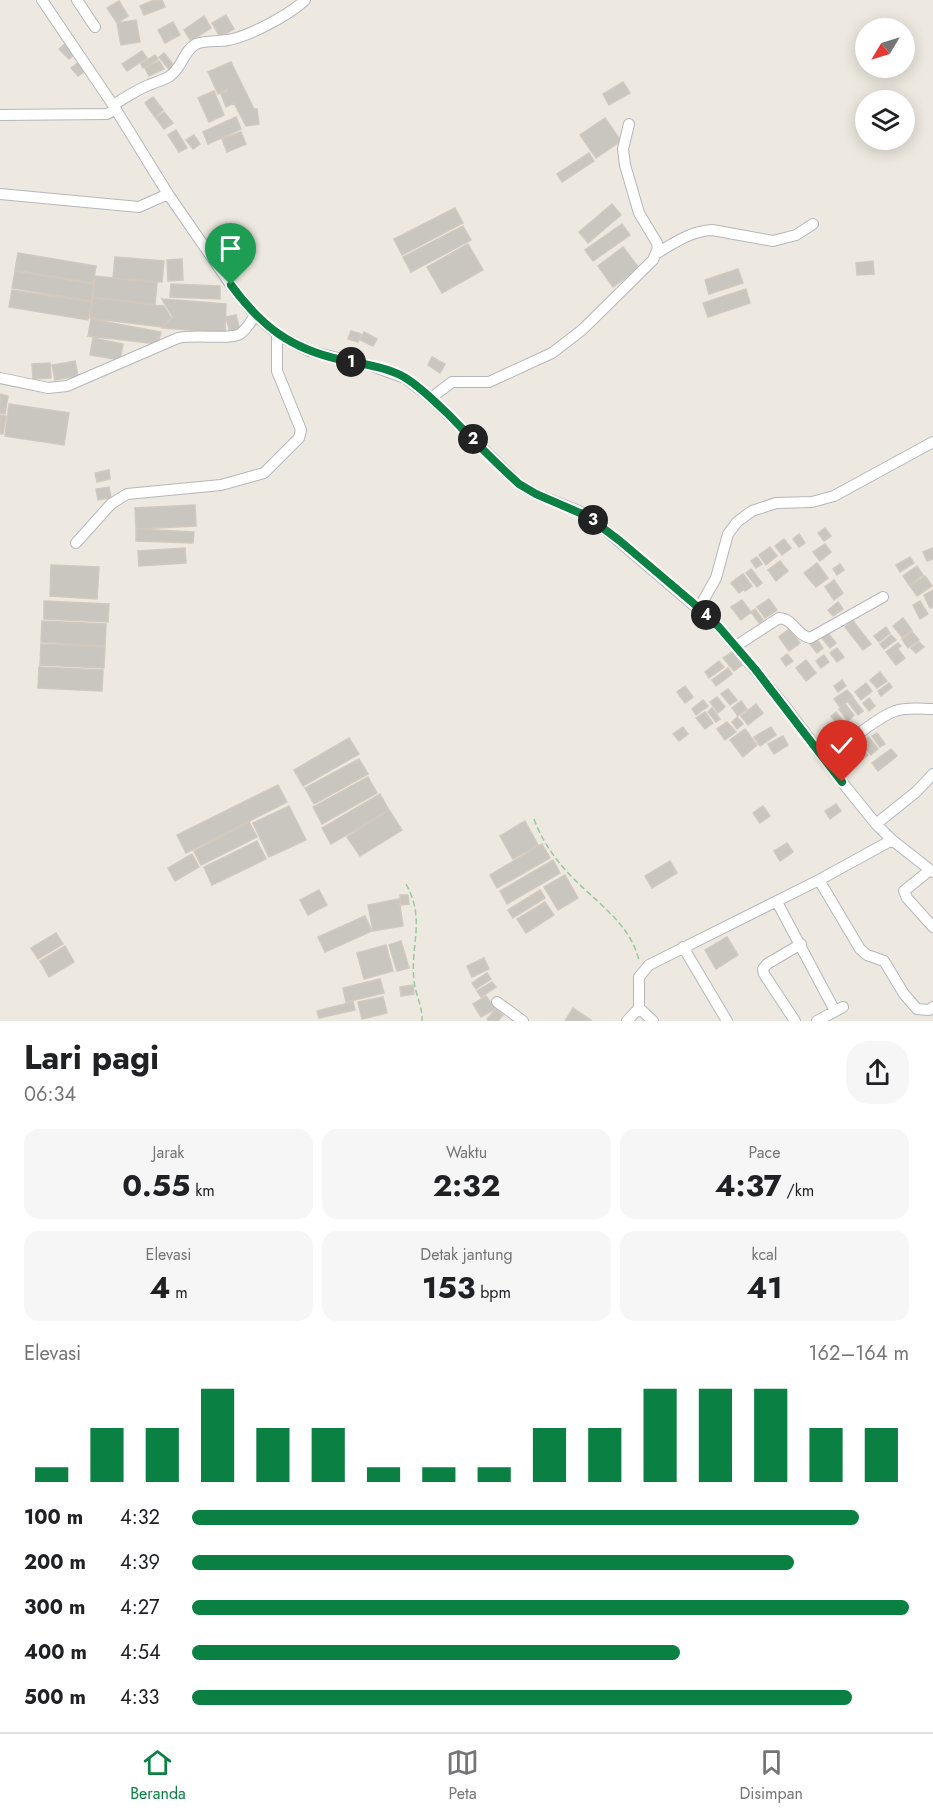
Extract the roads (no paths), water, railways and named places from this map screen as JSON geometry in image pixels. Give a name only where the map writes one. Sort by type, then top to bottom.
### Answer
[{"type":"street","points":[[42,0],[114,107],[168,194],[231,285],[255,315],[293,344],[320,355],[372,366],[412,382],[519,484],[536,494],[587,516],[699,608],[736,645],[826,760],[883,818],[892,840],[931,871],[904,891],[907,898],[933,927]]},
{"type":"street","points":[[77,0],[95,27]]},
{"type":"street","points":[[0,115],[107,114],[140,89],[170,76],[194,46],[210,41],[228,40],[269,24],[292,11],[305,0]]},
{"type":"street","points":[[629,124],[623,149],[624,165],[639,213],[657,243],[657,253]]},
{"type":"street","points":[[0,194],[139,207],[168,194]]},
{"type":"street","points":[[431,398],[452,382],[489,382],[552,353],[582,330],[644,269],[657,253],[679,239],[702,230],[712,230],[773,242],[796,235],[813,224]]},
{"type":"street","points":[[0,378],[48,388],[67,386],[178,338],[195,335],[236,336],[247,328],[255,315]]},
{"type":"street","points":[[76,543],[111,504],[127,494],[221,485],[264,473],[282,457],[299,438],[301,430],[277,371],[277,334]]},
{"type":"street","points":[[699,608],[716,578],[728,534],[737,522],[752,511],[776,503],[812,502],[834,496],[933,442]]},
{"type":"street","points":[[736,645],[778,618],[790,621],[801,634],[810,638],[883,597]]},
{"type":"street","points":[[826,760],[877,722],[896,711],[933,709]]},
{"type":"street","points":[[883,818],[916,792],[933,774]]},
{"type":"street","points":[[627,1021],[639,1008],[639,977],[649,965],[777,902],[892,840]]},
{"type":"street","points":[[819,880],[860,949],[867,955],[885,961],[904,994],[917,1009],[929,1010],[933,1007]]},
{"type":"street","points":[[777,902],[839,1009],[816,1021]]},
{"type":"street","points":[[795,1021],[763,969],[767,964],[801,945]]},
{"type":"street","points":[[683,947],[727,1021]]},
{"type":"street","points":[[497,1002],[523,1021]]},
{"type":"street","points":[[639,1008],[653,1021]]}]
